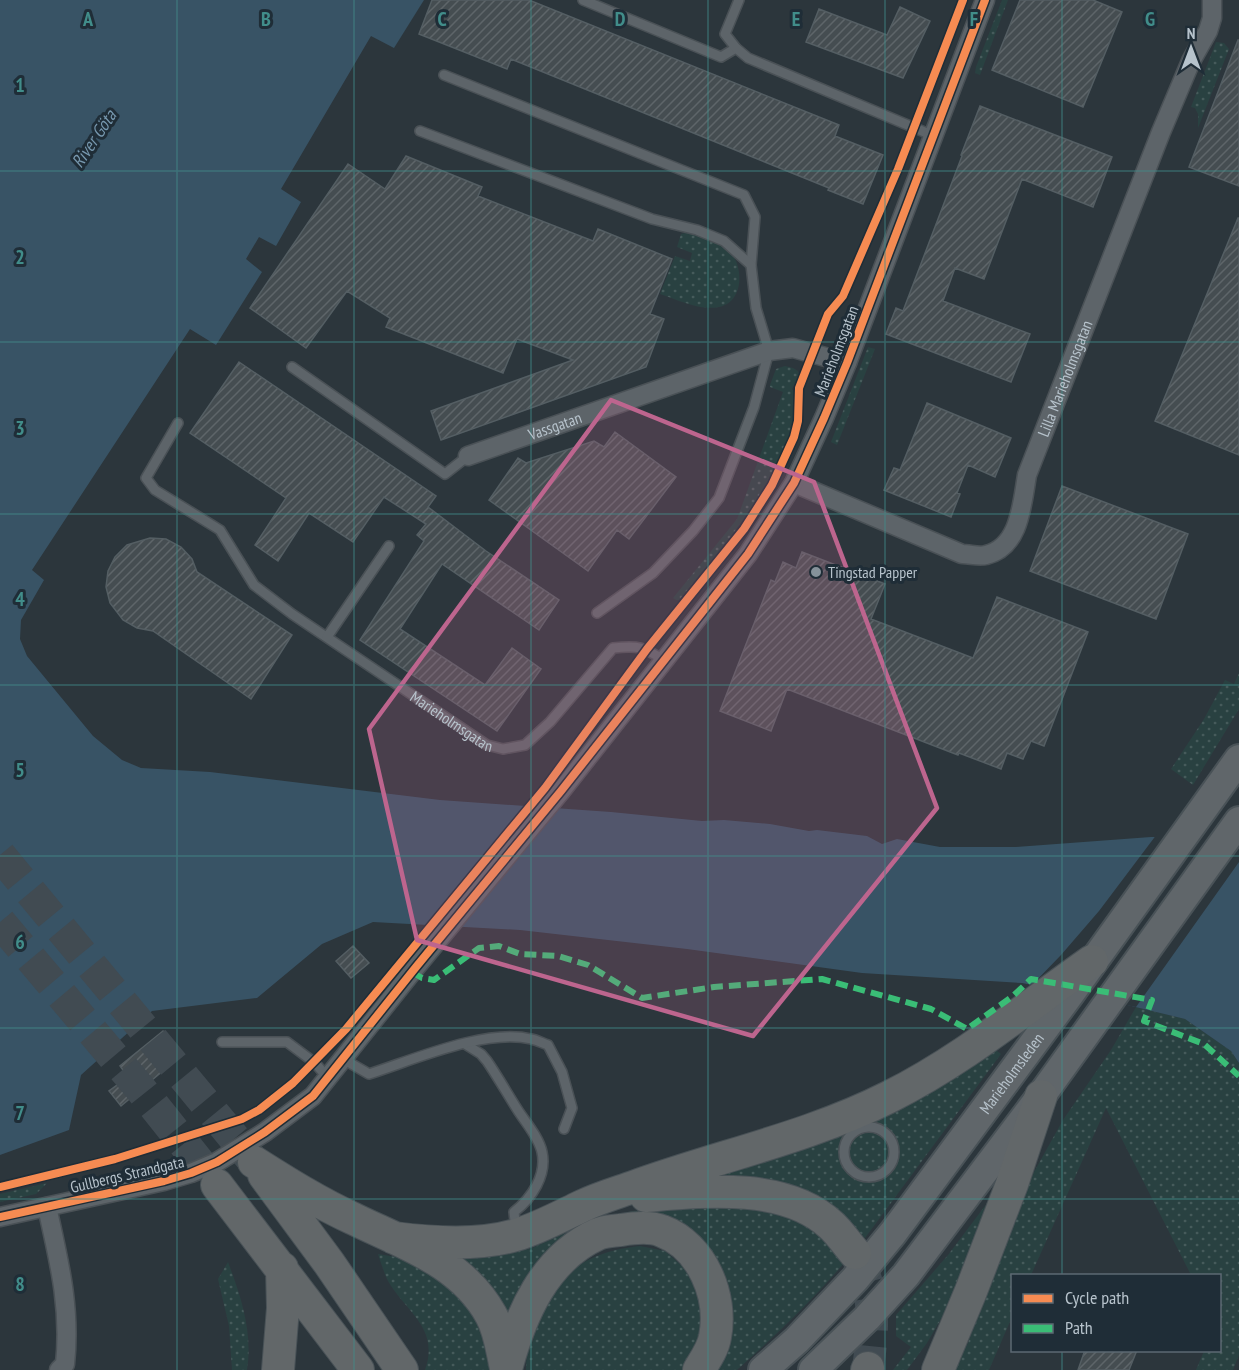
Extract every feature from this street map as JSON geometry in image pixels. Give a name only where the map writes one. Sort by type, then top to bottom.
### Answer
[{"type":"highway","points":[[394,1238],[476,1241],[517,1235],[634,1186],[796,1135],[853,1123],[888,1098],[934,1073],[1060,992],[1092,961],[1239,759]]},
{"type":"highway","points":[[813,1370],[867,1318],[906,1275],[1041,1096],[1235,827]]},
{"type":"highway","name":"Marieholmsleden","points":[[763,1370],[797,1340],[855,1279],[893,1233],[1060,992]]},
{"type":"highway","points":[[938,1370],[1012,1184],[1041,1096]]},
{"type":"highway","points":[[402,1370],[329,1263],[254,1162],[315,1199],[441,1261],[473,1290],[491,1316],[499,1335],[506,1370]]},
{"type":"highway","points":[[217,1185],[358,1370]]},
{"type":"highway","points":[[585,1205],[685,1192],[725,1191],[761,1195],[787,1200],[811,1211],[831,1225],[855,1253]]},
{"type":"highway","points":[[506,1370],[525,1311],[546,1274],[571,1250],[600,1233],[633,1228],[660,1230],[681,1242],[702,1265],[714,1298],[715,1338],[699,1370]]},
{"type":"highway","points":[[278,1370],[283,1308],[282,1268]]},
{"type":"highway","points":[[926,1370],[951,1340]]},
{"type":"street","name":"Marieholmsgatan","points":[[561,791],[748,554],[794,483],[847,363],[985,0]]},
{"type":"street","name":"Lilla Marieholmsgatan","points":[[794,483],[962,554],[985,556],[1009,542],[1019,518],[1028,475],[1161,132],[1191,61],[1208,31],[1212,18],[1212,0]]},
{"type":"street","name":"Vassgatan","points":[[468,456],[769,351],[793,348],[847,363]]},
{"type":"street","name":"Gullbergs Strandgata","points":[[0,1217],[191,1173],[217,1162],[265,1132],[313,1096],[561,791]]},
{"type":"street","points":[[47,1207],[61,1268],[69,1334],[65,1364],[59,1370]]},
{"type":"lane","points":[[583,0],[722,57],[736,48]]},
{"type":"lane","points":[[739,0],[725,34],[748,58],[934,136]]},
{"type":"lane","points":[[444,75],[744,195],[755,217],[751,265],[756,308],[769,351],[754,407],[718,498],[693,531],[653,573],[597,613]]},
{"type":"lane","points":[[420,131],[652,219],[697,230],[724,241],[751,265]]},
{"type":"lane","name":"Vassgatan","points":[[292,367],[445,474],[468,456]]},
{"type":"lane","name":"Marieholmsgatan","points":[[178,423],[146,478],[155,490],[220,530],[254,585],[292,614],[487,745],[503,749],[525,745],[550,722],[613,648],[633,645],[647,649],[664,660]]},
{"type":"lane","points":[[327,637],[388,546]]},
{"type":"lane","points":[[344,1059],[369,1074],[465,1044],[496,1037],[530,1039],[548,1046],[562,1072],[572,1108],[564,1129]]},
{"type":"lane","points":[[222,1042],[287,1042],[315,1062],[328,1078]]},
{"type":"lane","points":[[465,1044],[481,1054],[487,1061],[534,1135],[542,1152],[542,1169],[536,1188],[526,1203],[514,1212],[517,1235]]},
{"type":"lane","points":[[853,1123],[873,1127],[888,1135],[893,1143],[893,1160],[882,1174],[866,1177],[857,1175],[850,1169],[844,1153],[853,1123]]},
{"type":"highlighted area","points":[[611,400],[814,482],[937,808],[753,1036],[417,940],[369,729]]},
{"type":"green space","points":[[1002,0],[1008,0],[980,75],[975,73],[976,67]]},
{"type":"green space","points":[[1216,42],[1224,43],[1229,49],[1198,128],[1198,114],[1195,108],[1191,107]]},
{"type":"green space","points":[[690,232],[720,243],[733,256],[737,264],[739,282],[734,298],[728,304],[704,308],[660,294],[675,256],[690,261],[692,253],[677,247],[681,234]]},
{"type":"green space","points":[[868,347],[875,349],[837,445],[831,442]]},
{"type":"green space","points":[[785,366],[798,371],[799,375],[792,389],[795,393],[793,421],[782,453],[771,476],[743,520],[695,581],[679,600],[676,600],[673,598],[737,519],[783,392],[770,385],[776,369]]},
{"type":"green space","points":[[1239,673],[1239,709],[1193,785],[1171,769],[1204,719],[1225,680],[1234,684]]},
{"type":"green space","points":[[1136,1007],[1185,1019],[1231,1051],[1239,1063],[1239,1355],[1233,1370],[1196,1370],[1204,1352],[1221,1352],[1221,1274],[1190,1274],[1106,1108],[1031,1274],[1011,1274],[1011,1319],[989,1370],[953,1370],[968,1343],[1003,1240],[1034,1172],[1063,1120],[1111,1050]]},
{"type":"green space","points":[[993,1048],[1001,1054],[865,1238],[841,1218],[693,1180]]},
{"type":"green space","points":[[47,1183],[36,1194],[0,1202],[0,1194]]},
{"type":"green space","points":[[997,1190],[956,1293],[927,1343],[907,1370],[893,1370],[911,1347],[896,1336],[896,1315],[948,1255]]},
{"type":"green space","points":[[669,1207],[760,1208],[811,1225],[845,1262],[793,1318],[737,1370],[712,1370],[731,1314],[727,1283],[714,1258],[598,1226],[509,1335],[448,1251],[494,1255],[530,1249],[596,1219],[633,1211]]},
{"type":"green space","points":[[640,1246],[665,1251],[688,1271],[702,1297],[706,1325],[685,1370],[526,1370],[529,1347],[536,1327],[553,1290],[566,1275],[595,1257]]},
{"type":"green space","points":[[378,1254],[408,1259],[450,1283],[479,1316],[493,1370],[425,1370],[428,1343],[425,1332],[388,1281]]},
{"type":"green space","points":[[228,1262],[245,1315],[248,1342],[247,1370],[232,1370],[229,1326],[218,1279]]},
{"type":"water","name":"River Göta","points":[[0,0],[424,0],[394,48],[371,36],[281,189],[301,202],[276,246],[259,237],[246,259],[262,272],[216,345],[190,329],[32,570],[44,580],[21,620],[20,639],[27,656],[93,736],[122,760],[141,768],[210,772],[440,800],[702,821],[724,820],[770,824],[809,831],[867,836],[882,844],[897,839],[940,847],[1016,847],[1151,837],[1239,837],[1239,1063],[1231,1051],[1185,1019],[1090,996],[1022,983],[862,973],[687,949],[520,930],[373,922],[322,944],[257,998],[152,1011],[81,1075],[69,1130],[0,1155]]},
{"type":"pier","points":[[1157,834],[1239,834],[1239,862],[1136,1007],[1031,986],[1099,911]]},
{"type":"building","points":[[432,0],[529,0],[839,125],[835,136],[883,155],[863,204],[828,190],[829,188],[511,59],[507,69],[419,34]]},
{"type":"building","points":[[1020,0],[1093,0],[1122,12],[1083,107],[992,70]]},
{"type":"building","points":[[900,7],[930,21],[903,78],[806,42],[819,9],[887,35]]},
{"type":"building","points":[[1239,40],[1239,186],[1189,167]]},
{"type":"building","points":[[980,106],[1112,157],[1093,207],[1022,179],[984,279],[955,268],[943,301],[1030,334],[1011,382],[886,334],[896,308],[903,311]]},
{"type":"building","points":[[406,156],[482,187],[478,196],[593,241],[598,229],[672,259],[650,314],[664,319],[646,367],[441,440],[431,411],[573,360],[517,339],[503,373],[386,327],[390,318],[347,291],[306,348],[250,308],[348,164],[385,189]]},
{"type":"building","points":[[1239,218],[1239,455],[1155,421]]},
{"type":"building","points":[[239,362],[436,496],[428,507],[486,551],[559,600],[539,630],[442,564],[400,629],[485,685],[512,648],[541,669],[497,731],[360,640],[424,541],[417,535],[426,524],[384,497],[353,542],[309,513],[278,561],[255,545],[286,498],[190,433]]},
{"type":"building","points":[[927,403],[1011,438],[995,477],[968,465],[951,517],[884,490],[894,468],[900,470]]},
{"type":"building","points":[[615,432],[676,477],[629,539],[617,530],[588,571],[489,500],[518,458],[526,463],[594,441],[604,447]]},
{"type":"building","points":[[1062,486],[1188,534],[1156,619],[1030,571]]},
{"type":"building","points":[[150,538],[166,539],[181,547],[192,559],[197,572],[292,635],[251,699],[153,631],[137,628],[123,620],[110,603],[106,587],[108,571],[115,557],[127,545]]},
{"type":"building","points":[[802,552],[885,584],[871,619],[973,658],[997,597],[1088,632],[1044,746],[1031,741],[1023,759],[1007,753],[1001,769],[959,753],[958,755],[787,689],[771,731],[720,711],[771,580],[775,582],[783,562],[796,568]]},
{"type":"building","points":[[353,946],[369,963],[351,978],[336,961]]},
{"type":"building","points":[[163,1031],[182,1055],[121,1106],[109,1091],[128,1077],[120,1066]]},
{"type":"building","points":[[1084,1352],[1136,1352],[1129,1370],[1078,1370]]},
{"type":"tunnel","points":[[0,855],[254,1162]]},
{"type":"tunnel","points":[[0,922],[139,1087],[217,1185]]},
{"type":"tunnel","points":[[855,1253],[867,1282],[872,1310],[868,1368]]},
{"type":"marked path","points":[[412,972],[422,978],[434,980],[479,948],[499,946],[520,954],[558,956],[588,965],[642,998],[714,987],[822,979],[931,1009],[967,1029],[1013,996],[1031,979],[1152,1000],[1144,1021],[1204,1044],[1239,1076]]},
{"type":"cycle path","points":[[0,1187],[115,1159],[242,1119],[259,1110],[293,1083],[346,1029],[545,788],[647,649],[744,529],[772,485],[794,437],[798,421],[799,388],[828,314],[843,296],[898,169],[963,0]]},
{"type":"cycle path","points":[[0,1217],[191,1173],[217,1162],[265,1132],[313,1096],[561,791],[748,554],[794,483],[847,363],[985,0]]},
{"type":"place","name":"Tingstad Papper","points":[[816,572]]}]
